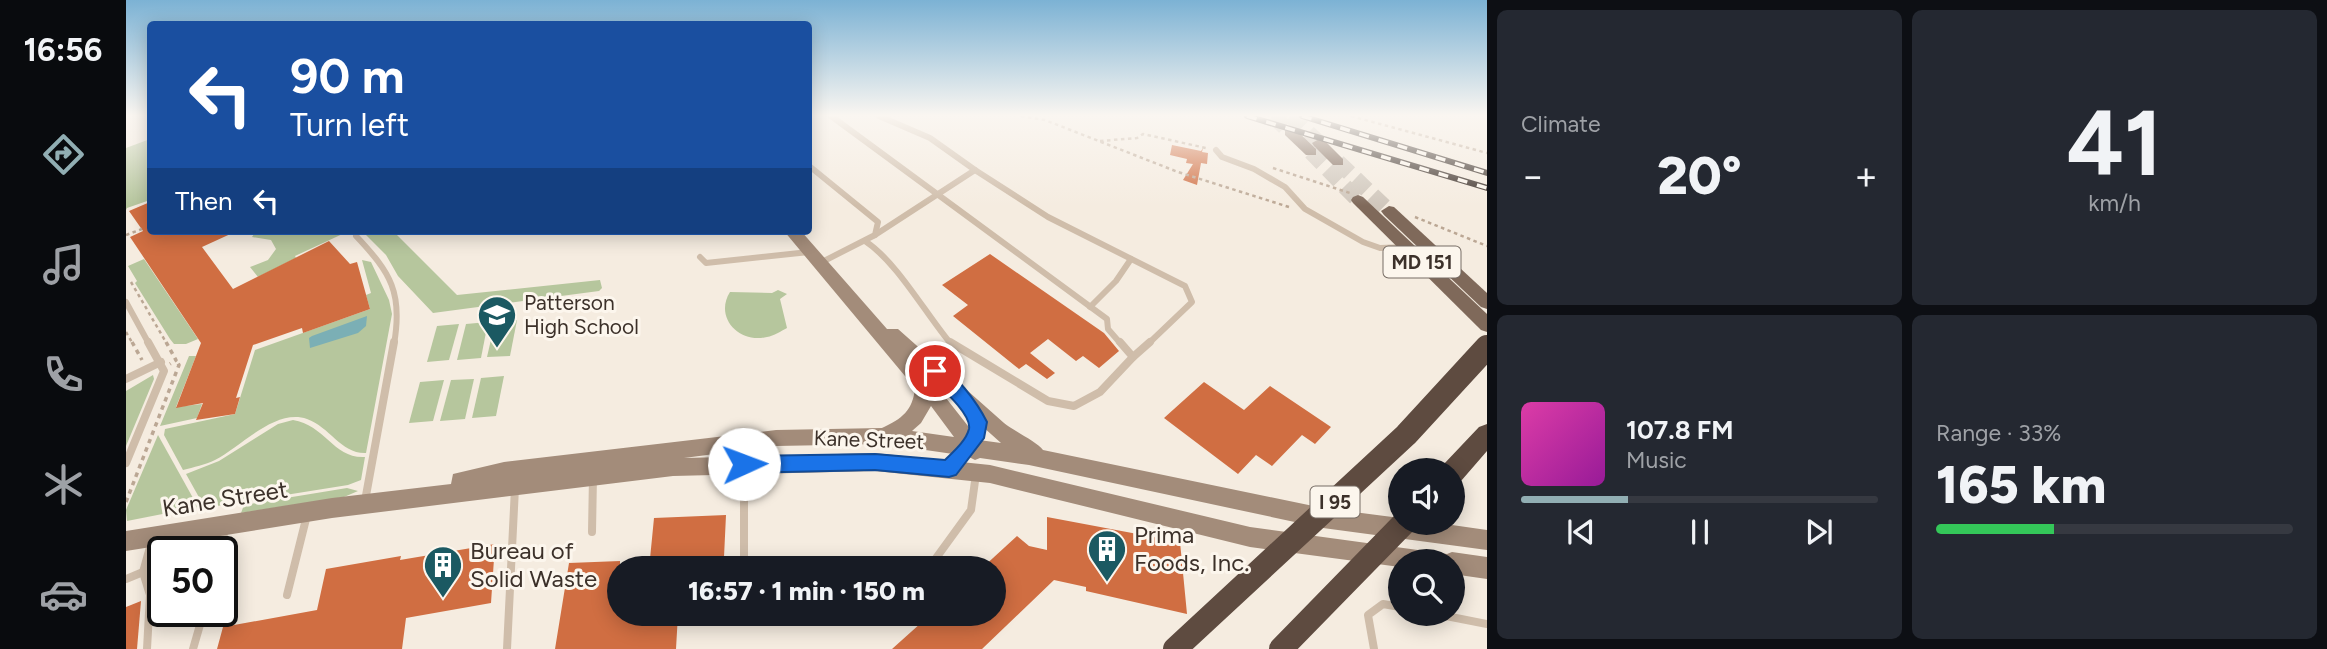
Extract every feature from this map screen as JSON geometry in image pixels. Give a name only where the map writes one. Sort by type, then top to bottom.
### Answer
[{"type":"highway","name":"I 95","points":[[1175,649],[1406,435],[1487,347]]},
{"type":"highway","points":[[1465,459],[1487,435]]},
{"type":"highway","points":[[1281,649],[1392,535]]},
{"type":"main road","points":[[1312,146],[1338,162]]},
{"type":"main road","name":"MD 151","points":[[1356,197],[1487,325]]},
{"type":"main road","name":"MD 151","points":[[1389,211],[1487,303]]},
{"type":"main road","points":[[795,235],[945,409],[969,446],[1004,477]]},
{"type":"main road","points":[[859,309],[927,364],[1015,443],[1063,465]]},
{"type":"main road","points":[[884,436],[908,424],[919,413],[925,403],[925,386]]},
{"type":"main road","points":[[949,469],[978,432],[978,422],[961,396]]},
{"type":"main road","name":"Kane Street","points":[[332,508],[504,471],[776,438],[884,436],[1029,456],[1323,518],[1487,540]]},
{"type":"main road","name":"Kane Street","points":[[159,536],[309,511],[673,467],[875,462],[1004,477],[1250,537],[1388,555]]},
{"type":"main road","name":"Kane Street","points":[[126,541],[147,538]]},
{"type":"main road","points":[[1465,565],[1487,568]]},
{"type":"lane","points":[[868,146],[938,194],[1107,319],[1108,329],[1133,357]]},
{"type":"lane","points":[[865,241],[880,251],[928,317],[954,347],[1048,401],[1074,407],[1100,392],[1192,302],[1185,286],[1048,217],[975,170],[946,146]]},
{"type":"lane","points":[[1216,150],[1222,157],[1254,169],[1285,187],[1305,209],[1363,242],[1380,248],[1407,247]]},
{"type":"lane","points":[[812,168],[878,222],[875,235]]},
{"type":"lane","points":[[700,257],[706,263],[815,258],[856,246],[975,170]]},
{"type":"lane","points":[[356,236],[380,262],[398,301],[399,315],[365,500]]},
{"type":"lane","points":[[1090,307],[1116,282],[1130,260]]},
{"type":"lane","points":[[126,302],[164,371],[126,463]]},
{"type":"lane","points":[[126,379],[161,362]]},
{"type":"lane","points":[[744,464],[744,556]]},
{"type":"lane","points":[[938,556],[971,510],[976,472]]},
{"type":"lane","points":[[592,532],[593,476]]},
{"type":"lane","points":[[507,649],[515,484]]},
{"type":"lane","points":[[287,594],[309,511]]},
{"type":"lane","points":[[223,536],[226,525]]},
{"type":"lane","points":[[147,558],[143,572],[150,595],[147,649]]},
{"type":"lane","points":[[126,579],[143,572]]},
{"type":"lane","points":[[1374,649],[1368,615],[1383,604],[1388,605]]},
{"type":"lane","points":[[1465,620],[1487,624]]},
{"type":"lane","points":[[193,649],[199,627]]},
{"type":"path","points":[[1113,146],[1178,172],[1293,208],[1305,209]]},
{"type":"path","points":[[1199,146],[1216,150]]},
{"type":"path","points":[[1462,146],[1487,153]]},
{"type":"path","points":[[1266,166],[1356,197]]},
{"type":"path","points":[[1414,216],[1487,246]]},
{"type":"path","points":[[126,235],[142,229]]},
{"type":"path","points":[[126,502],[179,365],[131,282]]},
{"type":"path","points":[[126,332],[143,361],[135,366]]},
{"type":"path","points":[[162,351],[169,348]]},
{"type":"path","points":[[170,364],[176,360]]},
{"type":"green space","points":[[147,146],[147,201],[126,210],[126,148]]},
{"type":"green space","points":[[340,235],[258,277],[250,267],[268,260],[276,249],[271,240],[252,237]]},
{"type":"green space","points":[[366,235],[397,235],[457,295],[600,280],[602,288],[599,291],[433,313],[398,276],[386,255]]},
{"type":"green space","points":[[144,259],[198,339],[186,344],[174,344],[170,339],[135,283],[137,281],[128,266]]},
{"type":"green space","points":[[362,260],[371,262],[389,300],[392,314],[366,453],[349,449],[315,423],[295,417],[283,419],[259,430],[215,460],[183,470],[164,435],[165,429],[235,414],[255,350],[370,309],[366,295],[371,293]]},
{"type":"green space","points":[[778,290],[787,294],[780,299],[787,328],[772,336],[757,338],[739,332],[727,319],[726,301],[730,292],[772,293]]},
{"type":"green space","points":[[517,320],[510,356],[487,357],[495,322]]},
{"type":"green space","points":[[488,322],[481,358],[457,360],[466,324]]},
{"type":"green space","points":[[459,324],[449,360],[427,362],[437,326]]},
{"type":"green space","points":[[189,356],[196,356],[176,407],[202,404],[197,418],[160,426]]},
{"type":"green space","points":[[153,375],[154,379],[126,446],[126,391]]},
{"type":"green space","points":[[504,376],[496,416],[472,418],[481,378]]},
{"type":"green space","points":[[474,379],[465,419],[440,421],[451,380]]},
{"type":"green space","points":[[444,380],[433,421],[409,423],[420,382]]},
{"type":"green space","points":[[293,420],[313,428],[345,453],[365,457],[361,480],[348,485],[205,508],[186,474],[219,461],[278,424]]},
{"type":"green space","points":[[158,435],[198,507],[127,521],[126,510]]},
{"type":"green space","points":[[347,488],[358,491],[344,497],[241,513],[244,505]]},
{"type":"water","points":[[367,316],[366,326],[358,333],[310,348],[309,338],[312,336]]},
{"type":"building","points":[[1172,146],[1201,151],[1203,148],[1202,152],[1208,153],[1207,164],[1201,163],[1197,185],[1183,180],[1193,164],[1186,163],[1187,159],[1170,155]]},
{"type":"building","points":[[147,203],[147,235],[228,235],[202,247],[233,289],[329,241],[350,264],[357,262],[370,309],[303,333],[302,328],[253,345],[236,398],[240,397],[235,414],[196,420],[203,403],[176,408],[201,343],[130,237],[143,231],[129,211]]},
{"type":"building","points":[[990,254],[1104,333],[1119,351],[1099,368],[1083,356],[1076,361],[1048,339],[1030,353],[1055,373],[1047,379],[1026,364],[1019,369],[953,316],[968,305],[942,285]]},
{"type":"building","points":[[1204,382],[1244,410],[1270,386],[1331,427],[1315,444],[1302,435],[1272,466],[1256,455],[1238,474],[1164,418]]},
{"type":"building","points":[[726,515],[724,556],[650,556],[654,518]]},
{"type":"building","name":"Prima Foods, Inc.","points":[[1047,517],[1180,542],[1187,614],[1086,591],[1086,587],[1054,580],[1006,626],[1006,556],[995,556],[1017,536],[1029,546],[1047,550]]},
{"type":"building","points":[[495,544],[491,603],[406,618],[402,649],[217,649],[223,627],[238,627],[238,624],[317,610],[326,569],[401,556],[400,560]]},
{"type":"building","points":[[607,562],[607,626],[677,626],[676,649],[555,649],[569,563]]},
{"type":"building","points":[[141,601],[137,649],[126,649],[126,607]]},
{"type":"building","name":"Prima Foods, Inc.","points":[[918,626],[1006,626],[982,649],[892,649]]},
{"type":"tunnel","points":[[1311,152],[1358,200]]},
{"type":"tunnel","points":[[1338,162],[1389,211]]},
{"type":"railway","points":[[1348,146],[1487,188]]},
{"type":"railway","points":[[1400,146],[1487,173]]},
{"type":"place","name":"Patterson High School","points":[[497,349]]},
{"type":"place","name":"Prima Foods, Inc.","points":[[1107,583]]},
{"type":"place","name":"Bureau of Solid Waste","points":[[443,599]]},
{"type":"route","points":[[744,464],[875,462],[949,469],[978,432],[978,422],[961,396],[935,371]]}]
